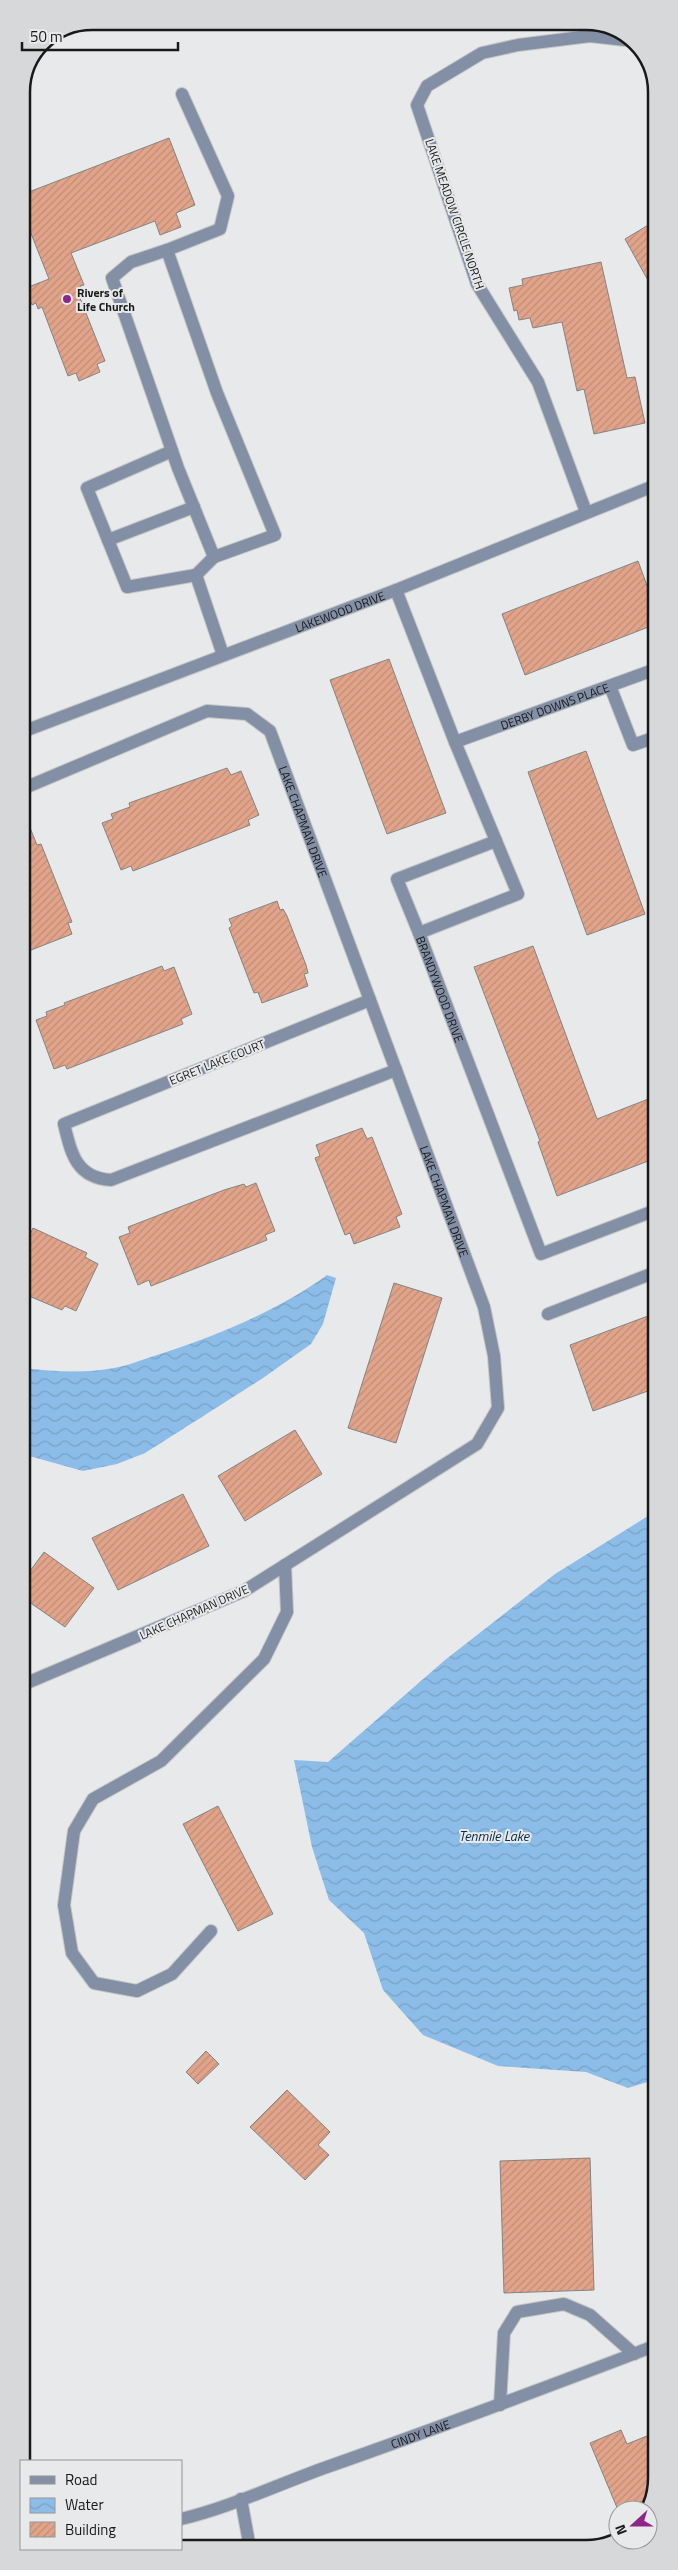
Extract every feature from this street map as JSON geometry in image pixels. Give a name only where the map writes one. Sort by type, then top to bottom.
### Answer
[{"type":"street","name":"LAKE MEADOW CIRCLE NORTH","points":[[586,512],[538,382],[477,284],[417,105],[427,86],[449,70],[482,53],[518,45],[590,36],[619,39]]},
{"type":"street","points":[[182,94],[228,196],[220,229],[131,262],[112,278],[172,451],[214,557]]},
{"type":"street","points":[[167,250],[217,394],[275,535],[214,557],[196,575],[127,586],[88,488],[172,451]]},
{"type":"street","name":"LAKEWOOD DRIVE","points":[[30,729],[396,590],[586,512],[648,489]]},
{"type":"street","points":[[108,540],[194,507]]},
{"type":"street","points":[[196,575],[223,655]]},
{"type":"street","name":"BRANDYWOOD DRIVE","points":[[396,590],[455,742],[518,894],[419,933],[541,1254],[648,1213]]},
{"type":"street","name":"DERBY DOWNS PLACE","points":[[455,742],[648,672]]},
{"type":"street","points":[[610,686],[633,745],[648,740]]},
{"type":"street","name":"LAKE CHAPMAN DRIVE","points":[[30,785],[207,711],[247,714],[270,731],[484,1308],[494,1356],[498,1408],[478,1444],[244,1590],[30,1682]]},
{"type":"street","points":[[419,933],[397,878],[496,840]]},
{"type":"street","name":"EGRET LAKE COURT","points":[[370,1000],[64,1124],[70,1150],[81,1168],[98,1179],[111,1180],[396,1070]]},
{"type":"street","points":[[548,1314],[648,1275]]},
{"type":"street","points":[[211,1931],[172,1974],[137,1991],[94,1983],[72,1953],[64,1905],[74,1831],[93,1799],[161,1760],[264,1659],[287,1612],[285,1565]]},
{"type":"street","points":[[500,2405],[504,2333],[517,2312],[564,2304],[590,2315],[634,2354]]},
{"type":"street","name":"CINDY LANE","points":[[182,2519],[210,2512],[648,2349]]},
{"type":"street","points":[[241,2499],[249,2540]]},
{"type":"water","points":[[327,1275],[336,1278],[323,1324],[311,1344],[263,1378],[145,1453],[117,1464],[83,1471],[30,1456],[30,1369],[79,1371],[119,1367],[221,1332],[266,1312]]},
{"type":"water","name":"Tenmile Lake","points":[[648,1516],[648,2082],[628,2088],[586,2072],[498,2066],[423,2035],[383,1990],[364,1933],[329,1900],[312,1847],[294,1760],[328,1762],[445,1660],[555,1574]]},
{"type":"building","points":[[169,138],[195,205],[176,213],[181,227],[160,235],[155,221],[71,253],[84,285],[80,286],[82,292],[78,293],[105,361],[97,364],[100,372],[79,381],[76,373],[68,376],[42,307],[38,309],[36,303],[32,305],[30,299],[30,286],[49,279],[30,231],[30,192]]},
{"type":"building","points":[[648,225],[648,280],[625,239]]},
{"type":"building","points":[[601,262],[627,378],[635,377],[645,423],[594,434],[584,389],[577,391],[562,322],[533,328],[530,318],[519,320],[517,310],[514,311],[509,288],[523,285],[522,279]]},
{"type":"building","points":[[638,561],[648,588],[648,627],[525,675],[502,614]]},
{"type":"building","points":[[389,659],[446,813],[387,834],[330,680]]},
{"type":"building","points":[[586,751],[645,914],[587,935],[528,772]]},
{"type":"building","points":[[227,768],[231,775],[241,771],[259,815],[248,820],[250,825],[133,871],[131,866],[121,870],[102,823],[113,819],[111,814],[130,807],[129,803]]},
{"type":"building","points":[[30,828],[37,845],[41,844],[72,922],[68,923],[72,934],[30,950]]},
{"type":"building","points":[[277,901],[280,910],[283,909],[287,916],[306,965],[308,973],[304,974],[308,986],[262,1003],[258,992],[254,993],[229,928],[232,926],[229,919]]},
{"type":"building","points":[[533,946],[597,1119],[648,1099],[648,1161],[557,1196],[538,1142],[540,1141],[474,967]]},
{"type":"building","points":[[162,966],[164,971],[174,967],[192,1014],[181,1019],[183,1024],[67,1069],[65,1065],[54,1069],[36,1020],[47,1016],[46,1012],[65,1005],[64,1003]]},
{"type":"building","points":[[362,1128],[367,1139],[372,1137],[402,1214],[396,1217],[400,1227],[354,1244],[350,1233],[345,1235],[315,1158],[320,1156],[316,1145]]},
{"type":"building","points":[[256,1183],[275,1231],[265,1235],[267,1240],[151,1286],[149,1280],[138,1285],[119,1237],[130,1233],[128,1227],[224,1190],[244,1184],[246,1187]]},
{"type":"building","points":[[33,1228],[87,1253],[85,1257],[98,1264],[76,1311],[65,1306],[62,1310],[30,1296],[30,1234]]},
{"type":"building","points":[[394,1283],[442,1298],[396,1443],[348,1428]]},
{"type":"building","points":[[648,1316],[648,1391],[593,1411],[570,1345]]},
{"type":"building","points":[[295,1430],[322,1474],[245,1521],[218,1476]]},
{"type":"building","points":[[183,1494],[209,1546],[118,1590],[92,1538]]},
{"type":"building","points":[[44,1552],[94,1588],[65,1627],[30,1603],[30,1571]]},
{"type":"building","points":[[218,1806],[273,1914],[238,1931],[183,1824]]},
{"type":"building","points":[[206,2051],[219,2064],[198,2084],[186,2072]]},
{"type":"building","points":[[287,2090],[330,2132],[318,2145],[329,2155],[305,2180],[250,2127]]},
{"type":"building","points":[[590,2158],[594,2290],[504,2293],[500,2161]]},
{"type":"building","points":[[621,2430],[627,2444],[648,2436],[648,2478],[644,2500],[614,2500],[590,2443]]},
{"type":"place","name":"Rivers of Life Church","points":[[67,299]]}]
